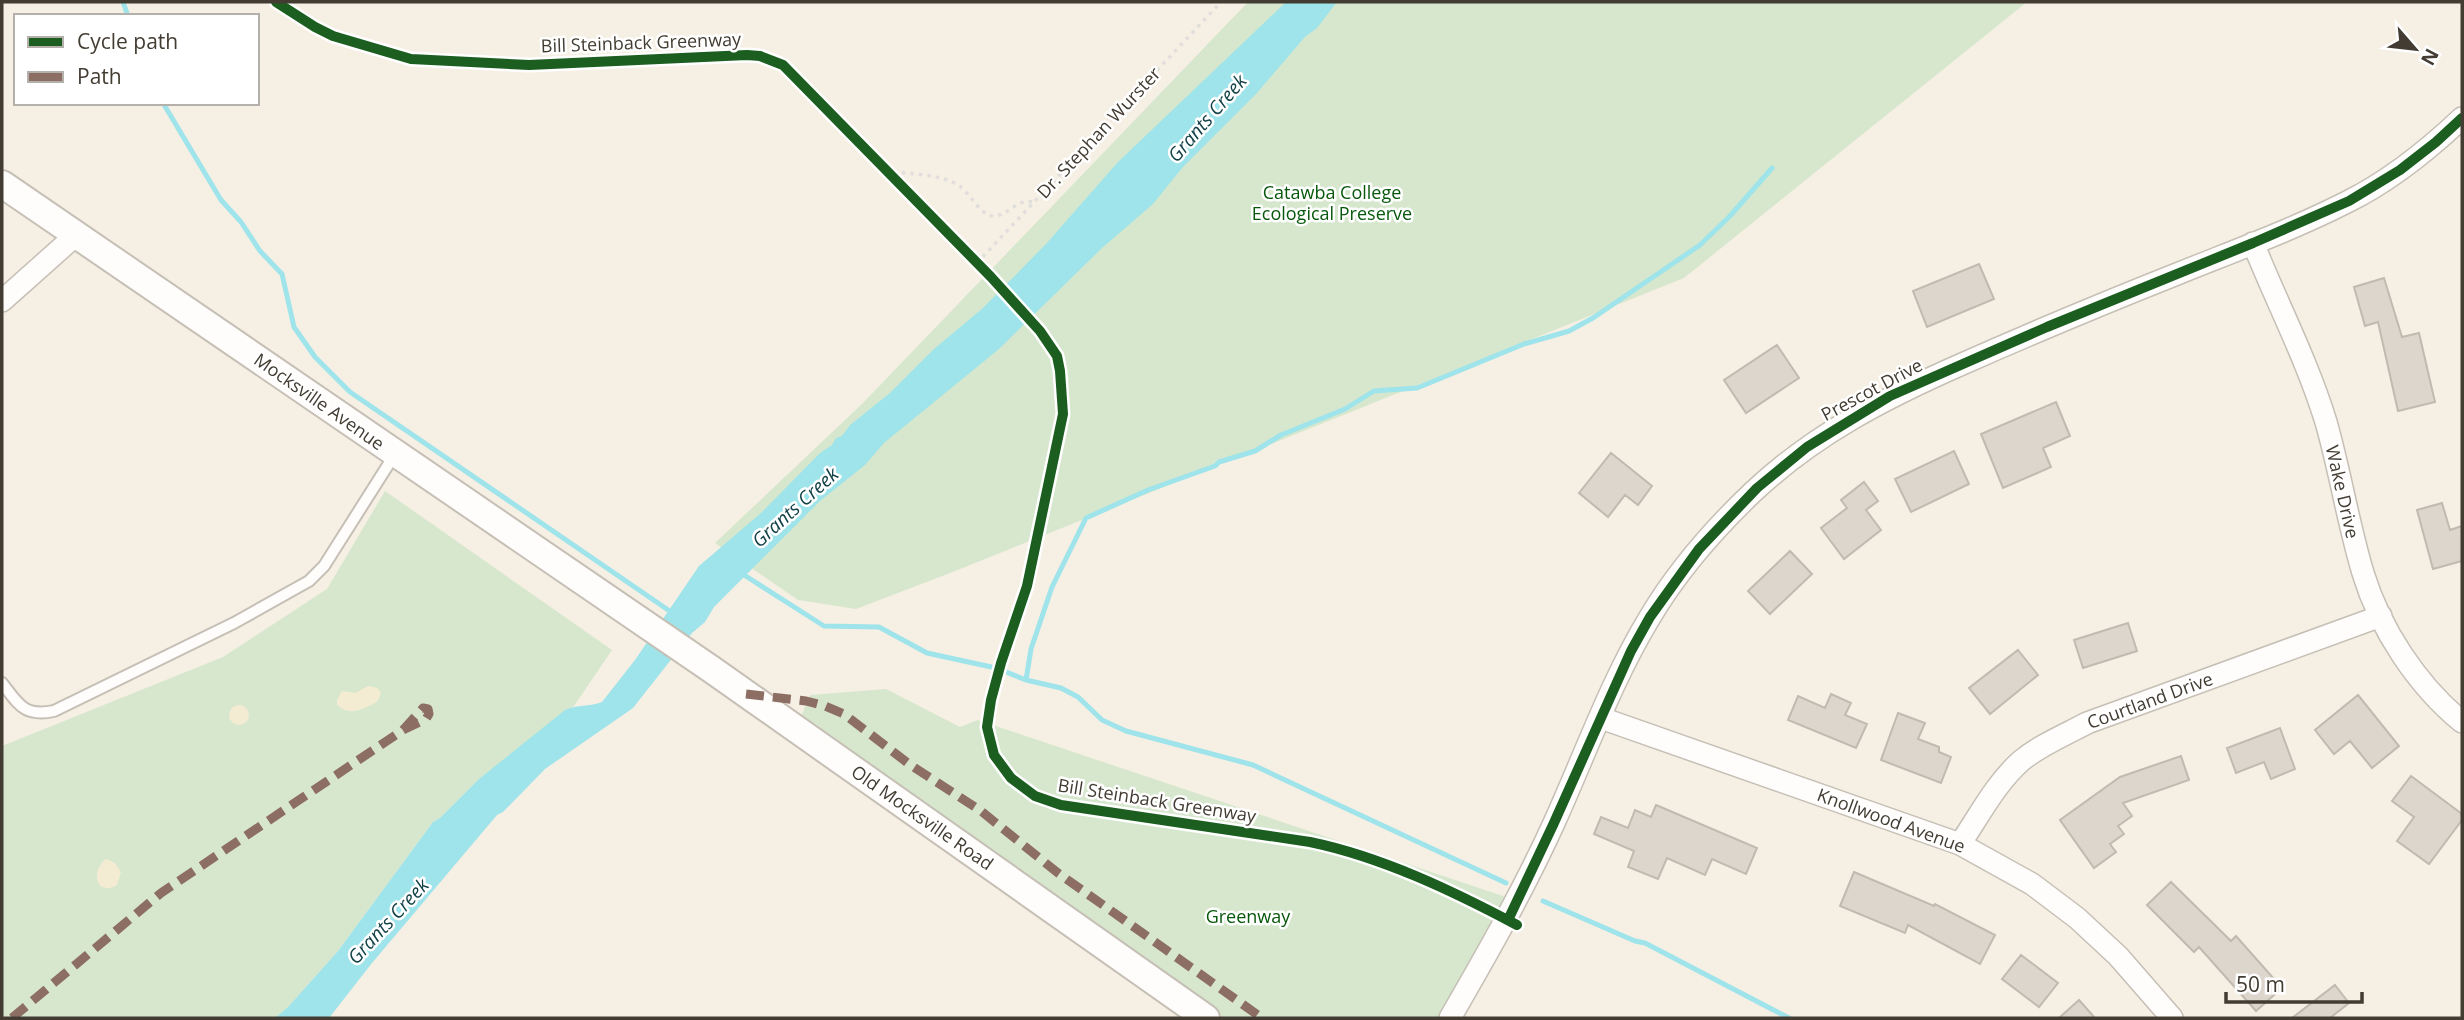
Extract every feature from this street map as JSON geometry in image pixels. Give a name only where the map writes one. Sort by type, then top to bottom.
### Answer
[{"type":"street","name":"Prescot Drive","points":[[1450,1018],[1507,920],[1631,650],[1667,590],[1728,517],[1757,488],[1807,447],[1890,396],[2047,327],[2349,201],[2400,170],[2462,118]]},
{"type":"street","name":"Mocksville Avenue","points":[[2,184],[636,619]]},
{"type":"street","points":[[2,301],[76,235]]},
{"type":"street","name":"Wake Drive","points":[[2253,243],[2322,410],[2364,576],[2381,616],[2400,652],[2422,682],[2462,722]]},
{"type":"street","name":"Courtland Drive","points":[[1961,844],[2015,768],[2057,739],[2087,723],[2381,616]]},
{"type":"street","name":"Old Mocksville Road","points":[[636,619],[1206,1018]]},
{"type":"street","name":"Knollwood Avenue","points":[[1601,718],[1961,844],[2032,884],[2077,918],[2118,956],[2172,1018]]},
{"type":"lane","points":[[2,683],[18,704],[30,712],[38,714],[54,711],[234,623],[309,581],[324,566],[395,454]]},
{"type":"path","points":[[876,161],[894,180]]},
{"type":"path","points":[[885,171],[928,176],[954,183],[971,195],[983,213],[992,216],[999,215],[1018,203],[1034,202]]},
{"type":"path","points":[[967,254],[980,267]]},
{"type":"green space","name":"Catawba College Ecological Preserve","points":[[1248,2],[2027,2],[1684,278],[856,609],[798,600],[715,543],[863,403]]},
{"type":"green space","points":[[385,491],[612,650],[574,706],[479,779],[433,822],[338,951],[275,1018],[2,1018],[2,746],[223,657],[327,589]]},
{"type":"green space","name":"Greenway","points":[[886,689],[960,727],[978,720],[1509,898],[1445,1018],[1216,1018],[799,721],[810,695]]},
{"type":"sand","points":[[368,686],[377,688],[381,693],[377,702],[352,711],[337,705],[342,691],[356,693]]},
{"type":"sand","points":[[239,705],[246,708],[249,715],[246,722],[239,725],[232,722],[229,715],[232,708]]},
{"type":"sand","points":[[106,859],[115,863],[121,872],[117,885],[110,888],[100,885],[97,876]]},
{"type":"water","name":"Grants Creek","points":[[1286,2],[1337,2],[1317,28],[1305,37],[1256,94],[1183,167],[1153,204],[1102,248],[999,349],[884,443],[865,465],[820,501],[714,607],[705,622],[692,633],[633,708],[545,769],[497,815],[329,1018],[275,1018],[338,951],[433,822],[479,779],[565,710],[602,702],[635,660],[699,566],[761,513],[820,453],[842,436],[850,425],[890,393],[934,349],[983,308],[1046,244],[1118,162]]},
{"type":"building","points":[[1979,264],[1994,299],[1927,327],[1913,291]]},
{"type":"building","points":[[2384,278],[2402,337],[2419,333],[2435,402],[2398,411],[2378,322],[2365,326],[2354,287]]},
{"type":"building","points":[[1777,345],[1799,378],[1746,413],[1724,380]]},
{"type":"building","points":[[2056,402],[2070,436],[2043,448],[2051,467],[2003,488],[1981,434]]},
{"type":"building","points":[[1954,451],[1969,484],[1911,512],[1895,479]]},
{"type":"building","points":[[1611,453],[1652,486],[1638,505],[1625,495],[1608,517],[1579,493]]},
{"type":"building","points":[[1864,482],[1878,501],[1866,510],[1881,530],[1844,559],[1821,528],[1847,508],[1841,500]]},
{"type":"building","points":[[2442,503],[2450,530],[2462,526],[2462,561],[2433,569],[2417,510]]},
{"type":"building","points":[[1790,551],[1812,574],[1770,614],[1748,591]]},
{"type":"building","points":[[2128,623],[2137,651],[2083,668],[2074,640]]},
{"type":"building","points":[[2018,650],[2038,675],[1990,714],[1969,688]]},
{"type":"building","points":[[1831,694],[1851,703],[1845,715],[1867,724],[1856,748],[1788,720],[1798,696],[1825,708]]},
{"type":"building","points":[[2358,695],[2399,746],[2372,768],[2350,741],[2334,754],[2315,730]]},
{"type":"building","points":[[1898,713],[1925,723],[1918,739],[1939,747],[1939,752],[1951,757],[1941,783],[1881,760]]},
{"type":"building","points":[[2280,728],[2295,769],[2271,779],[2264,762],[2236,773],[2227,748]]},
{"type":"building","points":[[2181,756],[2189,780],[2123,803],[2132,816],[2118,826],[2124,834],[2110,844],[2116,852],[2094,868],[2060,820],[2120,777]]},
{"type":"building","points":[[2411,776],[2462,814],[2462,820],[2429,864],[2397,841],[2414,817],[2392,801]]},
{"type":"building","points":[[1656,805],[1757,848],[1746,874],[1712,859],[1705,875],[1667,858],[1658,879],[1628,867],[1634,851],[1594,834],[1601,817],[1628,828],[1635,810],[1651,817]]},
{"type":"building","points":[[1854,872],[1934,906],[1935,904],[1995,935],[1980,964],[1908,925],[1905,933],[1840,906]]},
{"type":"building","points":[[2171,882],[2231,941],[2236,936],[2282,988],[2256,1011],[2199,947],[2194,952],[2147,905]]},
{"type":"building","points":[[2021,955],[2058,983],[2039,1007],[2002,979]]},
{"type":"building","points":[[2335,985],[2349,1003],[2330,1018],[2292,1018]]},
{"type":"building","points":[[2079,1000],[2095,1018],[2059,1018]]},
{"type":"waterway","points":[[123,2],[127,14]]},
{"type":"waterway","points":[[164,105],[221,200],[241,222],[260,251],[282,274],[294,327],[315,357],[350,392],[674,614]]},
{"type":"waterway","points":[[1026,680],[1031,649],[1052,587],[1086,518],[1148,490],[1255,451],[1281,435],[1345,409],[1374,391],[1417,388],[1524,344],[1569,331],[1593,318],[1700,245],[1730,216],[1772,168]]},
{"type":"waterway","points":[[741,573],[824,626],[879,627],[927,653],[996,668],[1026,680],[1061,688],[1078,697],[1102,720],[1126,731],[1253,765],[1506,883]]},
{"type":"waterway","points":[[1543,901],[1645,943],[1789,1018]]},
{"type":"marked path","points":[[746,694],[806,701],[844,714],[909,764],[981,811],[1058,873],[1262,1018]]},
{"type":"marked path","points":[[12,1018],[161,893],[403,730],[423,708],[428,709],[426,719],[403,730]]},
{"type":"cycle path","name":"Bill Steinback Greenway","points":[[276,2],[333,36],[411,59],[529,65],[747,55],[760,56],[783,65],[991,277],[1040,331],[1057,356],[1063,414],[1027,586],[1001,663],[987,727],[994,755],[1011,778],[1035,796],[1061,805],[1337,848],[1416,876],[1517,925]]},
{"type":"cycle path","points":[[1508,920],[1631,651],[1650,617],[1699,549],[1757,488],[1807,447],[1890,396],[2047,327],[2349,201],[2400,170],[2462,118]]}]
